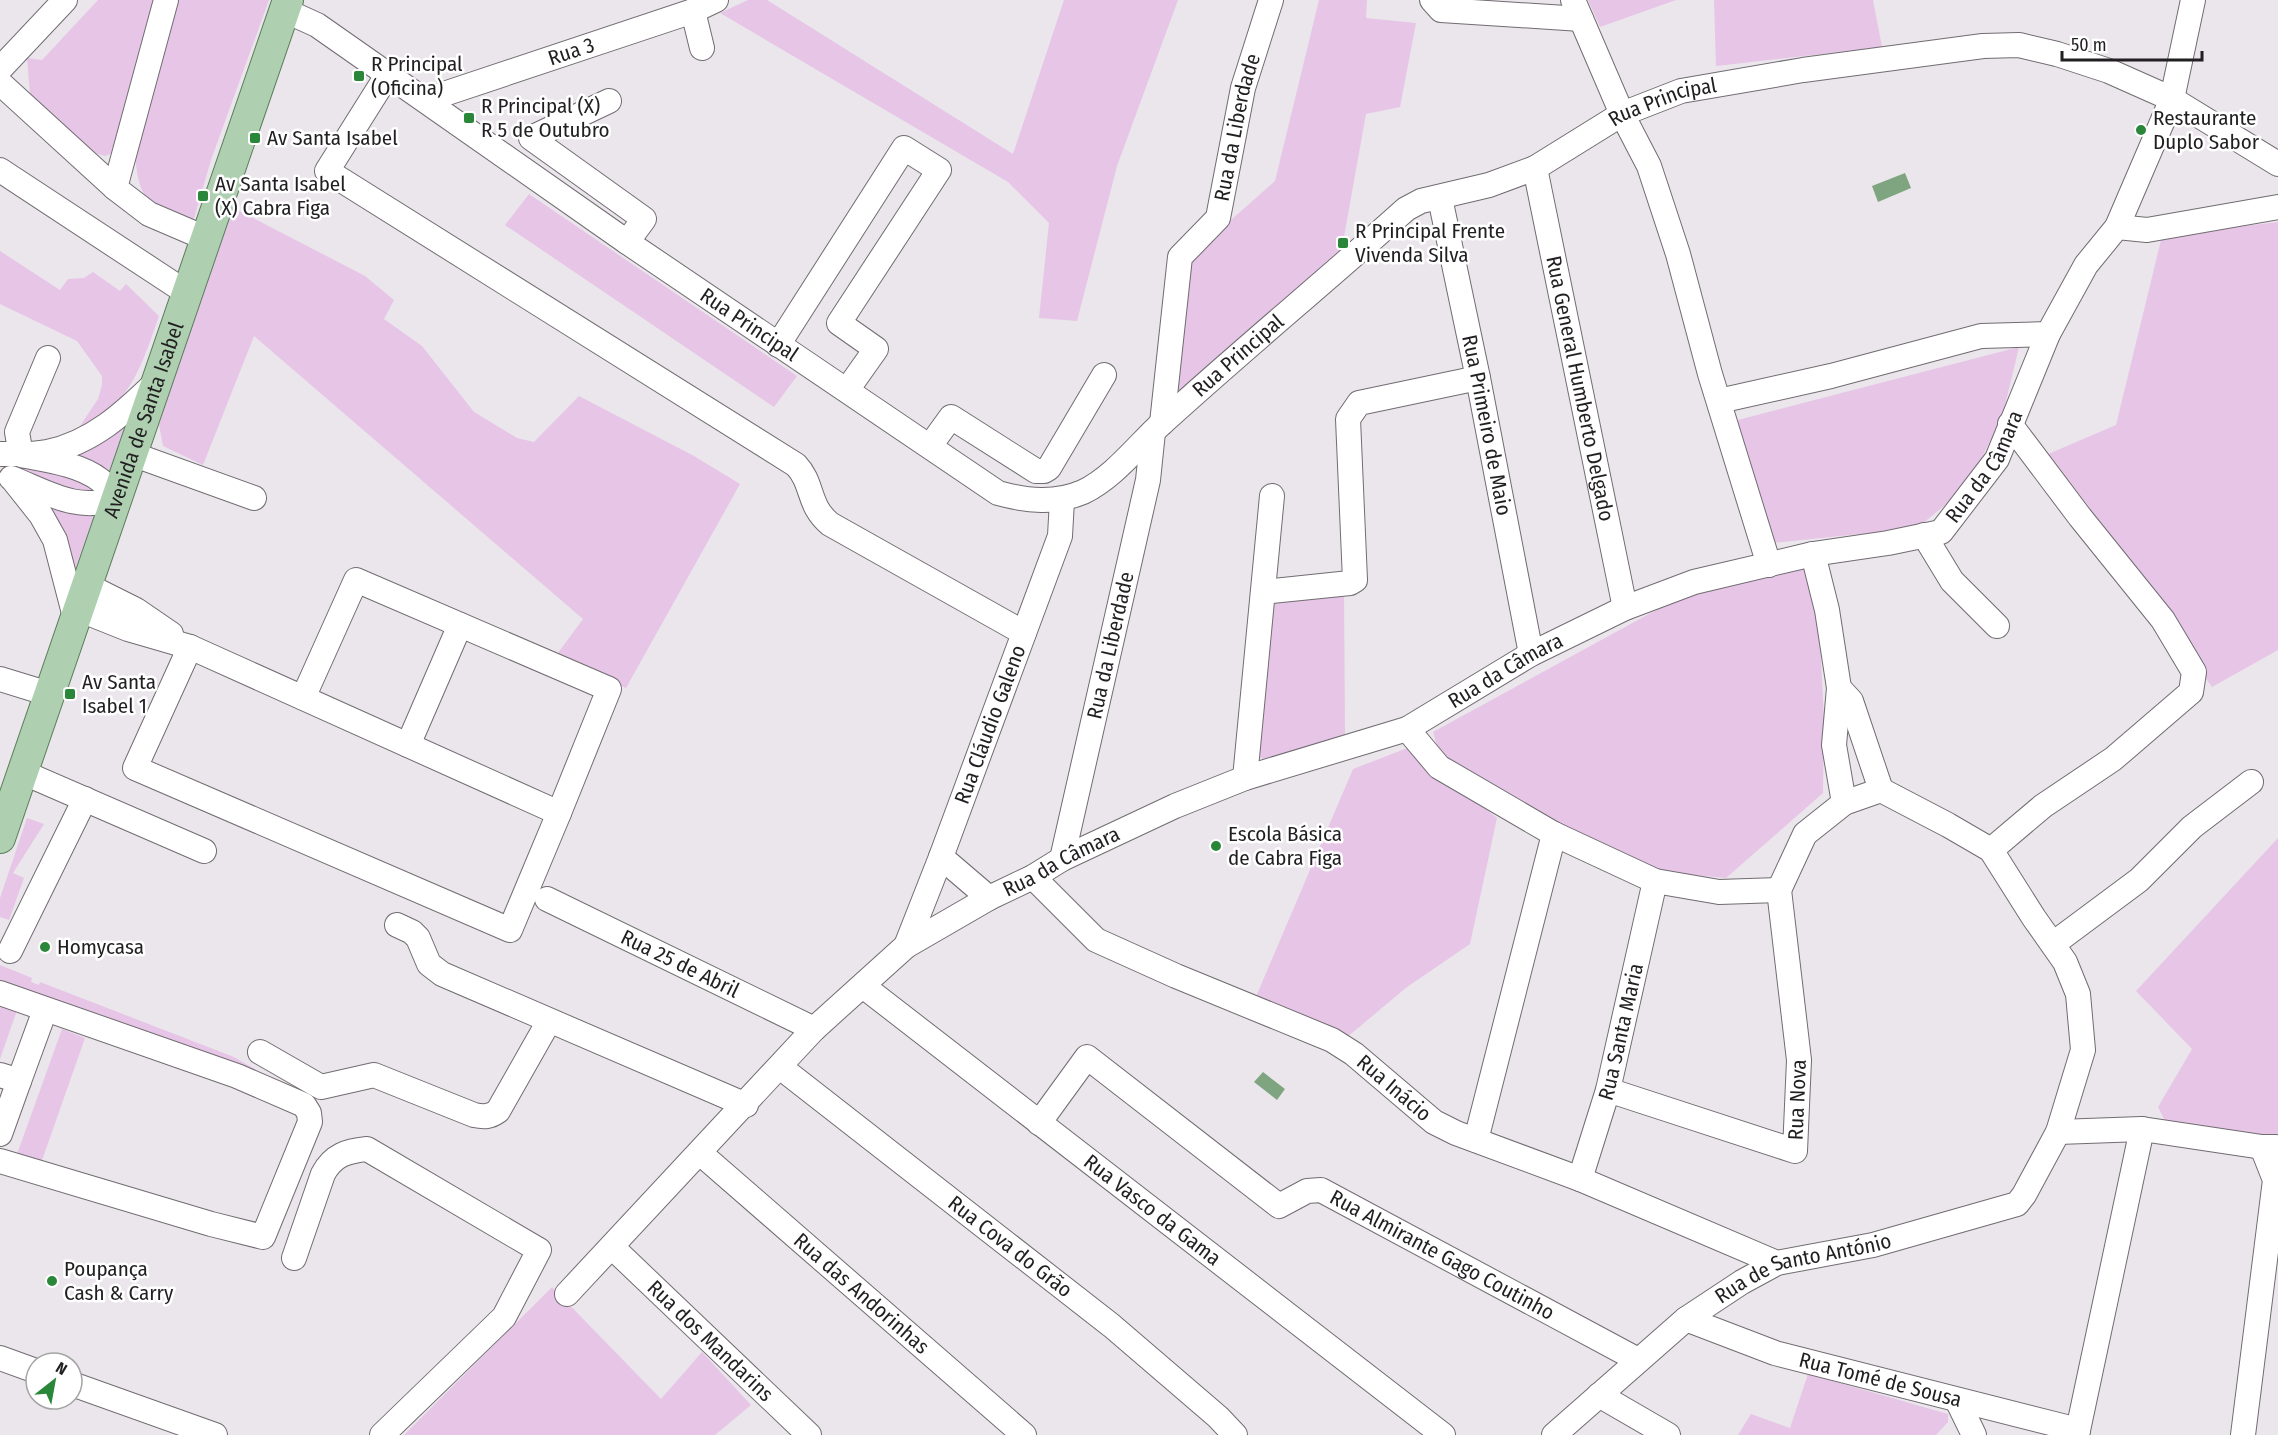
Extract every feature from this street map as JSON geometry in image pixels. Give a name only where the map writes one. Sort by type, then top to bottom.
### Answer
[{"type":"main road","name":"Avenida de Santa Isabel","points":[[0,838],[5,803],[22,772],[287,5]]},
{"type":"street","points":[[0,69],[65,0]]},
{"type":"street","points":[[115,188],[166,0]]},
{"type":"street","name":"Rua 3","points":[[426,100],[693,11],[716,0]]},
{"type":"street","name":"Rua da Liberdade","points":[[1062,859],[1148,480],[1158,428],[1180,256],[1218,218],[1243,88],[1271,0]]},
{"type":"street","points":[[1432,0],[1441,10],[1577,9],[1622,114],[1653,177],[1678,254],[1719,401],[1769,565]]},
{"type":"street","name":"Rua da Câmara","points":[[567,1294],[746,1105],[814,1029],[906,946],[989,898],[1033,877],[1062,859],[1175,806],[1245,778],[1407,729],[1531,654],[1625,608],[1694,582],[1813,554],[1888,543],[1941,532],[1997,459],[2048,334],[2086,265],[2117,227],[2172,99],[2193,0]]},
{"type":"street","name":"Rua Principal","points":[[287,5],[627,242],[998,493],[1035,500],[1062,500],[1103,480],[1158,428],[1406,208],[1421,201],[1489,185],[1535,168],[1622,114],[1681,92],[1803,70],[1954,48],[2019,45],[2109,71],[2172,99],[2278,164]]},
{"type":"street","points":[[693,11],[702,48]]},
{"type":"street","points":[[388,74],[327,171],[796,465],[804,474],[814,506],[820,516],[830,525],[1024,633]]},
{"type":"street","points":[[0,83],[115,188],[149,214],[205,238]]},
{"type":"street","points":[[609,101],[531,138],[644,219],[627,242]]},
{"type":"street","points":[[778,345],[904,148],[913,153],[939,171],[839,324],[876,349],[847,390]]},
{"type":"street","name":"Rua General Humberto Delgado","points":[[1535,168],[1625,608]]},
{"type":"street","points":[[0,170],[187,293]]},
{"type":"street","name":"Rua Primeiro de Maio","points":[[1440,198],[1478,378],[1531,654]]},
{"type":"street","points":[[2117,227],[2147,230],[2278,207]]},
{"type":"street","points":[[1719,401],[1831,376],[1981,336],[2048,334]]},
{"type":"street","points":[[10,454],[48,358]]},
{"type":"street","points":[[930,446],[951,417],[1036,471],[1044,471],[1050,468],[1104,375]]},
{"type":"street","points":[[1263,592],[1350,584],[1355,580],[1348,419],[1359,403],[1478,378]]},
{"type":"street","points":[[10,454],[47,452],[90,437],[118,418],[156,382]]},
{"type":"street","points":[[1839,688],[1851,701],[1881,790],[1991,850],[2043,806],[2113,759],[2191,692],[2194,672],[2163,620],[2080,517],[2010,424]]},
{"type":"street","points":[[5,474],[78,503],[92,505],[116,498],[100,480],[87,473],[64,465],[10,454]]},
{"type":"street","points":[[132,454],[254,498]]},
{"type":"street","points":[[5,474],[41,515],[55,540],[80,604],[136,610],[190,647],[559,813]]},
{"type":"street","points":[[1245,778],[1272,496]]},
{"type":"street","name":"Rua Cláudio Galeno","points":[[906,946],[1060,536],[1062,500]]},
{"type":"street","points":[[1924,535],[1952,581],[1996,626]]},
{"type":"street","points":[[1813,554],[1827,610],[1839,688],[1834,745],[1844,803]]},
{"type":"street","points":[[190,647],[135,768],[510,930],[609,689],[356,580],[303,698]]},
{"type":"street","points":[[408,745],[460,625]]},
{"type":"street","points":[[0,679],[49,694]]},
{"type":"street","points":[[1407,729],[1439,767],[1554,834],[1655,881],[1719,892],[1779,890],[1805,834],[1844,803],[1881,790]]},
{"type":"street","points":[[22,772],[204,851]]},
{"type":"street","points":[[2052,944],[2139,880],[2192,827],[2251,782]]},
{"type":"street","points":[[11,951],[85,799]]},
{"type":"street","points":[[1476,1140],[1554,834]]},
{"type":"street","name":"Rua de Santo António","points":[[1554,1435],[1686,1319],[1742,1282],[1777,1263],[1873,1245],[2017,1204],[2024,1195],[2058,1132],[2082,1050],[2078,994],[2066,962],[1991,850]]},
{"type":"street","points":[[941,857],[989,898]]},
{"type":"street","name":"Rua Inácio","points":[[1033,877],[1096,940],[1176,976],[1332,1040],[1354,1054],[1434,1122],[1456,1133],[1580,1179],[1777,1263]]},
{"type":"street","name":"Rua Santa Maria","points":[[1580,1179],[1608,1090],[1655,881]]},
{"type":"street","name":"Rua Nova","points":[[1608,1090],[1795,1151],[1799,1060],[1779,890]]},
{"type":"street","name":"Rua 25 de Abril","points":[[547,899],[814,1029]]},
{"type":"street","points":[[397,926],[412,932],[418,938],[429,964],[442,974],[746,1105]]},
{"type":"street","name":"Rua Vasco da Gama","points":[[863,986],[1443,1435]]},
{"type":"street","points":[[0,993],[237,1076],[304,1106],[309,1113],[308,1129],[263,1237],[211,1224],[0,1161]]},
{"type":"street","points":[[0,1134],[10,1078],[45,1010]]},
{"type":"street","points":[[260,1052],[321,1087],[374,1075],[474,1115],[491,1116],[498,1111],[549,1021]]},
{"type":"street","name":"Rua Almirante Gago Coutinho","points":[[1039,1123],[1087,1057],[1279,1206],[1307,1191],[1321,1190],[1638,1360]]},
{"type":"street","name":"Rua Cova do Grão","points":[[780,1067],[1112,1326],[1218,1417],[1235,1435]]},
{"type":"street","points":[[2058,1132],[2142,1129],[2270,1147],[2275,1180],[2243,1435]]},
{"type":"street","points":[[2077,1432],[2142,1129]]},
{"type":"street","points":[[294,1258],[328,1164],[339,1155],[367,1149],[538,1250],[504,1317],[382,1435]]},
{"type":"street","name":"Rua das Andorinhas","points":[[700,1153],[1024,1435]]},
{"type":"street","name":"Rua dos Mandarins","points":[[612,1247],[809,1435]]},
{"type":"street","name":"Rua Tomé de Sousa","points":[[1686,1319],[1775,1353],[2077,1432]]},
{"type":"street","points":[[0,1358],[24,1367]]},
{"type":"street","points":[[84,1388],[215,1435]]},
{"type":"street","points":[[1599,1395],[1668,1435]]},
{"type":"street","points":[[1957,1400],[1974,1435]]},
{"type":"shaded area","points":[[98,0],[153,0],[112,153],[105,156],[94,153],[30,94],[27,58],[42,60]]},
{"type":"shaded area","points":[[176,0],[269,0],[211,160],[193,222],[166,211],[149,200],[140,184],[135,154]]},
{"type":"shaded area","points":[[748,0],[767,0],[1013,154],[1064,0],[1178,0],[1117,166],[1077,321],[1039,318],[1049,223],[1008,182],[720,13]]},
{"type":"shaded area","points":[[1319,0],[1367,0],[1366,18],[1416,23],[1400,107],[1366,114],[1342,248],[1175,394],[1189,257],[1275,181]]},
{"type":"shaded area","points":[[1588,0],[1676,0],[1600,27]]},
{"type":"shaded area","points":[[1714,0],[1873,0],[1882,47],[1716,66]]},
{"type":"shaded area","points":[[1905,173],[1911,188],[1878,202],[1872,186]]},
{"type":"shaded area","points":[[529,194],[797,376],[774,407],[505,225]]},
{"type":"shaded area","points":[[232,207],[365,276],[394,300],[384,319],[422,346],[474,412],[517,438],[534,442],[579,396],[694,456],[740,484],[626,688],[555,657],[583,619],[254,336],[203,465],[163,446],[159,425],[187,330]]},
{"type":"shaded area","points":[[2278,222],[2278,650],[2212,687],[2046,455],[2116,425],[2162,236]]},
{"type":"shaded area","points":[[0,251],[60,290],[68,279],[84,278],[93,272],[120,291],[126,284],[159,316],[141,365],[128,388],[112,407],[85,426],[80,426],[98,399],[102,376],[77,341],[0,304]]},
{"type":"shaded area","points":[[2019,347],[2002,418],[1981,459],[1950,501],[1917,528],[1772,543],[1734,421]]},
{"type":"shaded area","points":[[126,422],[109,473],[68,454]]},
{"type":"shaded area","points":[[14,460],[89,482],[100,498],[18,473],[11,465]]},
{"type":"shaded area","points":[[35,495],[96,512],[73,574]]},
{"type":"shaded area","points":[[1804,564],[1819,621],[1824,719],[1823,793],[1726,878],[1650,871],[1545,824],[1441,759],[1433,732],[1691,591]]},
{"type":"shaded area","points":[[1344,590],[1345,737],[1268,761],[1253,754],[1268,610],[1275,598]]},
{"type":"shaded area","points":[[1410,747],[1497,818],[1470,944],[1407,987],[1346,1038],[1255,999],[1353,769]]},
{"type":"shaded area","points":[[27,818],[44,824],[13,873],[24,878],[9,920],[0,917],[0,898]]},
{"type":"shaded area","points":[[2278,838],[2278,1136],[2166,1123],[2158,1107],[2192,1049],[2136,991]]},
{"type":"shaded area","points":[[0,965],[32,978],[31,982],[39,985],[40,982],[234,1057],[260,1072],[98,1014],[23,993],[0,1059]]},
{"type":"shaded area","points":[[62,1029],[85,1038],[40,1166],[16,1157]]},
{"type":"shaded area","points":[[1263,1072],[1285,1089],[1277,1100],[1254,1082]]},
{"type":"shaded area","points":[[552,1287],[661,1399],[702,1352],[751,1405],[715,1435],[404,1435]]},
{"type":"shaded area","points":[[1808,1374],[1948,1414],[1948,1422],[1936,1435],[1738,1435],[1751,1414],[1790,1428]]},
{"type":"place","name":"R Principal (Oficina)","points":[[359,76]]},
{"type":"place","name":"R Principal (X) R 5 de Outubro","points":[[469,118]]},
{"type":"place","name":"Restaurante Duplo Sabor","points":[[2141,130]]},
{"type":"place","name":"Av Santa Isabel","points":[[255,138]]},
{"type":"place","name":"Av Santa Isabel (X) Cabra Figa","points":[[203,196]]},
{"type":"place","name":"R Principal Frente Vivenda Silva","points":[[1343,243]]},
{"type":"place","name":"Av Santa Isabel 1","points":[[70,694]]},
{"type":"place","name":"Escola Básica de Cabra Figa","points":[[1216,846]]},
{"type":"place","name":"Homycasa","points":[[45,947]]},
{"type":"place","name":"Poupança Cash & Carry","points":[[52,1281]]}]
